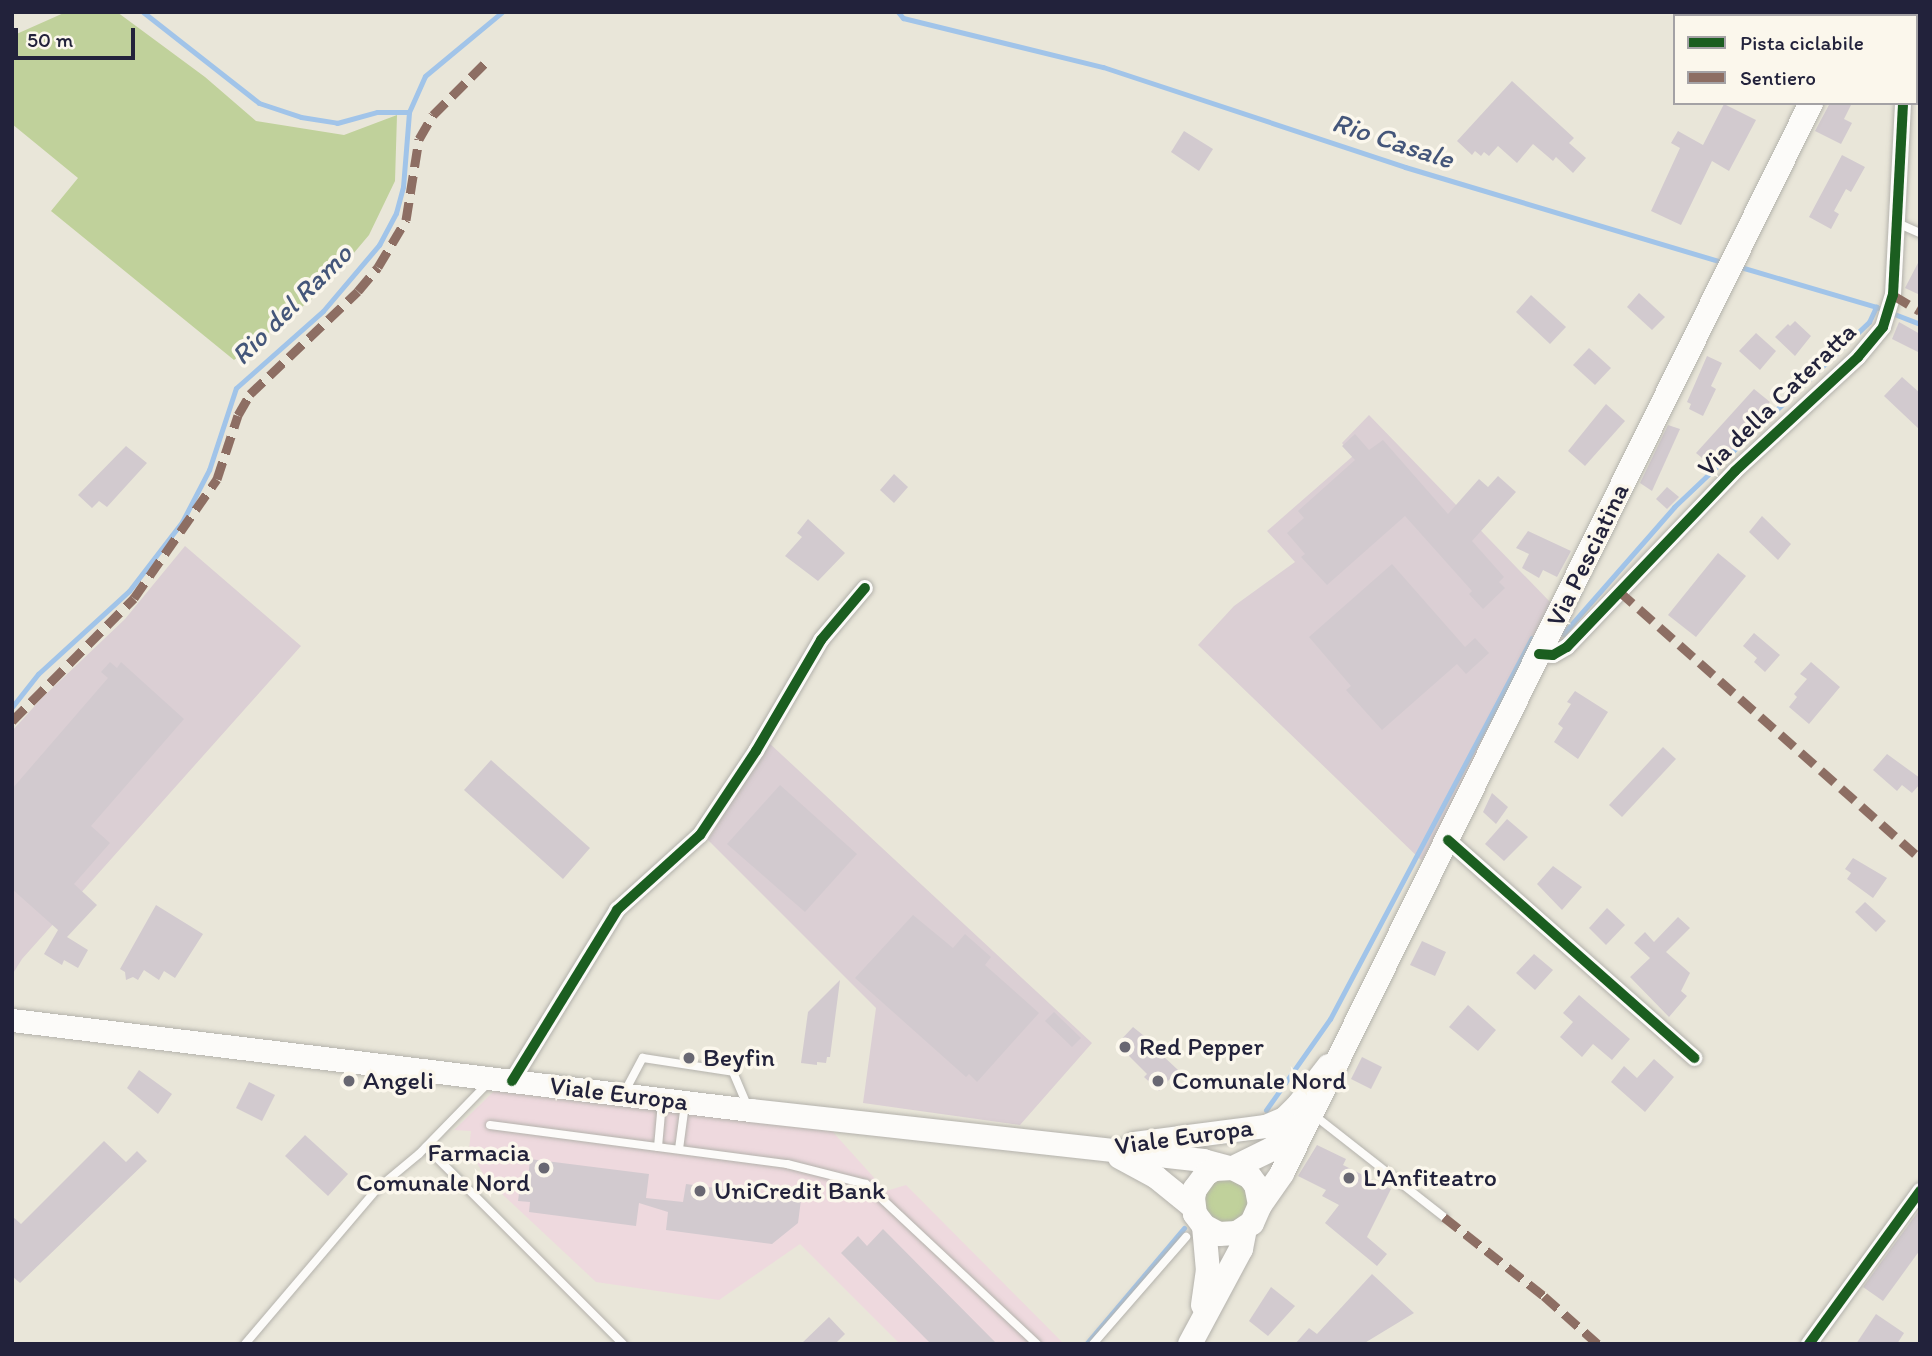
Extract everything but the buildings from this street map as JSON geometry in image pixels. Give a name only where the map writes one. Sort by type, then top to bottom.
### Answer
[{"type":"main road","name":"Via Pesciatina","points":[[1189,1344],[1241,1249],[1245,1229],[1252,1223],[1260,1205],[1282,1174],[1810,105]]},
{"type":"main road","name":"Viale Europa","points":[[12,1020],[750,1110],[1203,1160],[1233,1168]]},
{"type":"main road","name":"Viale Europa","points":[[1100,1149],[1265,1126],[1284,1118],[1298,1104],[1351,1034]]},
{"type":"main road","name":"Via Pesciatina","points":[[1200,1321],[1208,1271],[1194,1223],[1195,1189],[1206,1174],[1214,1169],[1233,1168],[1285,1142],[1310,1116]]},
{"type":"main road","name":"Viale Europa","points":[[1100,1149],[1156,1177],[1194,1223]]},
{"type":"main road","points":[[1233,1168],[1242,1171],[1256,1185],[1260,1205]]},
{"type":"main road","points":[[1194,1223],[1219,1234],[1245,1229]]},
{"type":"street","name":"Via della Cateratta","points":[[1539,654],[1553,655],[1567,647],[1717,490],[1858,357],[1883,327],[1891,306],[1903,105]]},
{"type":"street","points":[[502,1079],[617,910],[700,835],[756,751],[821,640],[866,588]]},
{"type":"street","points":[[1448,840],[1694,1058]]},
{"type":"street","points":[[1809,1344],[1920,1191]]},
{"type":"lane","points":[[1895,222],[1920,233]]},
{"type":"lane","points":[[623,1094],[643,1058],[733,1072],[750,1110]]},
{"type":"lane","points":[[245,1344],[378,1188],[502,1079]]},
{"type":"lane","points":[[658,1147],[674,1100]]},
{"type":"lane","points":[[674,1100],[679,1149]]},
{"type":"lane","points":[[1310,1116],[1444,1217]]},
{"type":"lane","points":[[490,1125],[787,1164],[866,1184],[1037,1344]]},
{"type":"lane","points":[[426,1147],[623,1344]]},
{"type":"lane","points":[[1093,1344],[1194,1223]]},
{"type":"shaded area","points":[[1369,415],[1552,604],[1422,861],[1198,645],[1234,606],[1295,562],[1267,531],[1353,456],[1342,443]]},
{"type":"shaded area","points":[[185,546],[301,646],[22,959],[12,975],[12,731],[42,698],[125,619]]},
{"type":"shaded area","points":[[768,742],[1092,1043],[1020,1125],[863,1103],[876,1008],[708,840]]},
{"type":"shaded area","points":[[494,1091],[832,1131],[886,1191],[906,1185],[1064,1344],[900,1344],[800,1244],[719,1300],[596,1282],[486,1179],[469,1149],[471,1131],[454,1130]]},
{"type":"green space","points":[[66,12],[117,12],[205,77],[256,121],[344,135],[397,115],[395,181],[369,235],[321,292],[234,360],[51,211],[78,178],[12,124],[12,36]]},
{"type":"green space","points":[[1210,1179],[1242,1179],[1250,1209],[1231,1225],[1207,1217],[1201,1193]]},
{"type":"waterway","name":"Rio Casale","points":[[143,12],[259,103],[301,117],[337,123],[377,112],[409,112],[425,76],[502,12]]},
{"type":"waterway","name":"Rio Casale","points":[[898,12],[903,18],[1103,67],[1405,167],[1724,263]]},
{"type":"waterway","name":"Rio del Ramo","points":[[12,707],[38,674],[129,591],[182,522],[209,470],[236,388],[323,311],[379,245],[396,213],[403,187],[409,112]]},
{"type":"waterway","name":"Rio Casale","points":[[1737,266],[1876,307],[1920,324]]},
{"type":"waterway","points":[[1563,634],[1674,507],[1869,322],[1876,307]]},
{"type":"waterway","points":[[1266,1110],[1330,1019],[1532,638]]},
{"type":"waterway","points":[[1086,1344],[1184,1228]]},
{"type":"marked path","points":[[12,721],[134,598],[217,479],[238,415],[250,394],[358,291],[378,267],[406,220],[419,139],[433,115],[490,58]]},
{"type":"marked path","points":[[1893,295],[1920,311]]},
{"type":"marked path","points":[[1619,591],[1920,858]]},
{"type":"marked path","points":[[1444,1217],[1544,1296],[1598,1344]]},
{"type":"cycle path","points":[[1539,654],[1553,655],[1567,647],[1735,471],[1858,357],[1883,327],[1893,295],[1903,105]]},
{"type":"cycle path","points":[[512,1081],[617,910],[700,835],[756,751],[821,640],[865,588]]},
{"type":"cycle path","points":[[1448,840],[1694,1058]]},
{"type":"cycle path","points":[[1809,1344],[1920,1191]]},
{"type":"place","name":"Red Pepper","points":[[1125,1047]]},
{"type":"place","name":"Beyfin","points":[[689,1058]]},
{"type":"place","name":"Angeli","points":[[349,1081]]},
{"type":"place","name":"Comunale Nord","points":[[1158,1081]]},
{"type":"place","name":"Farmacia Comunale Nord","points":[[544,1168]]},
{"type":"place","name":"L'Anfiteatro","points":[[1349,1178]]},
{"type":"place","name":"UniCredit Bank","points":[[700,1191]]}]
